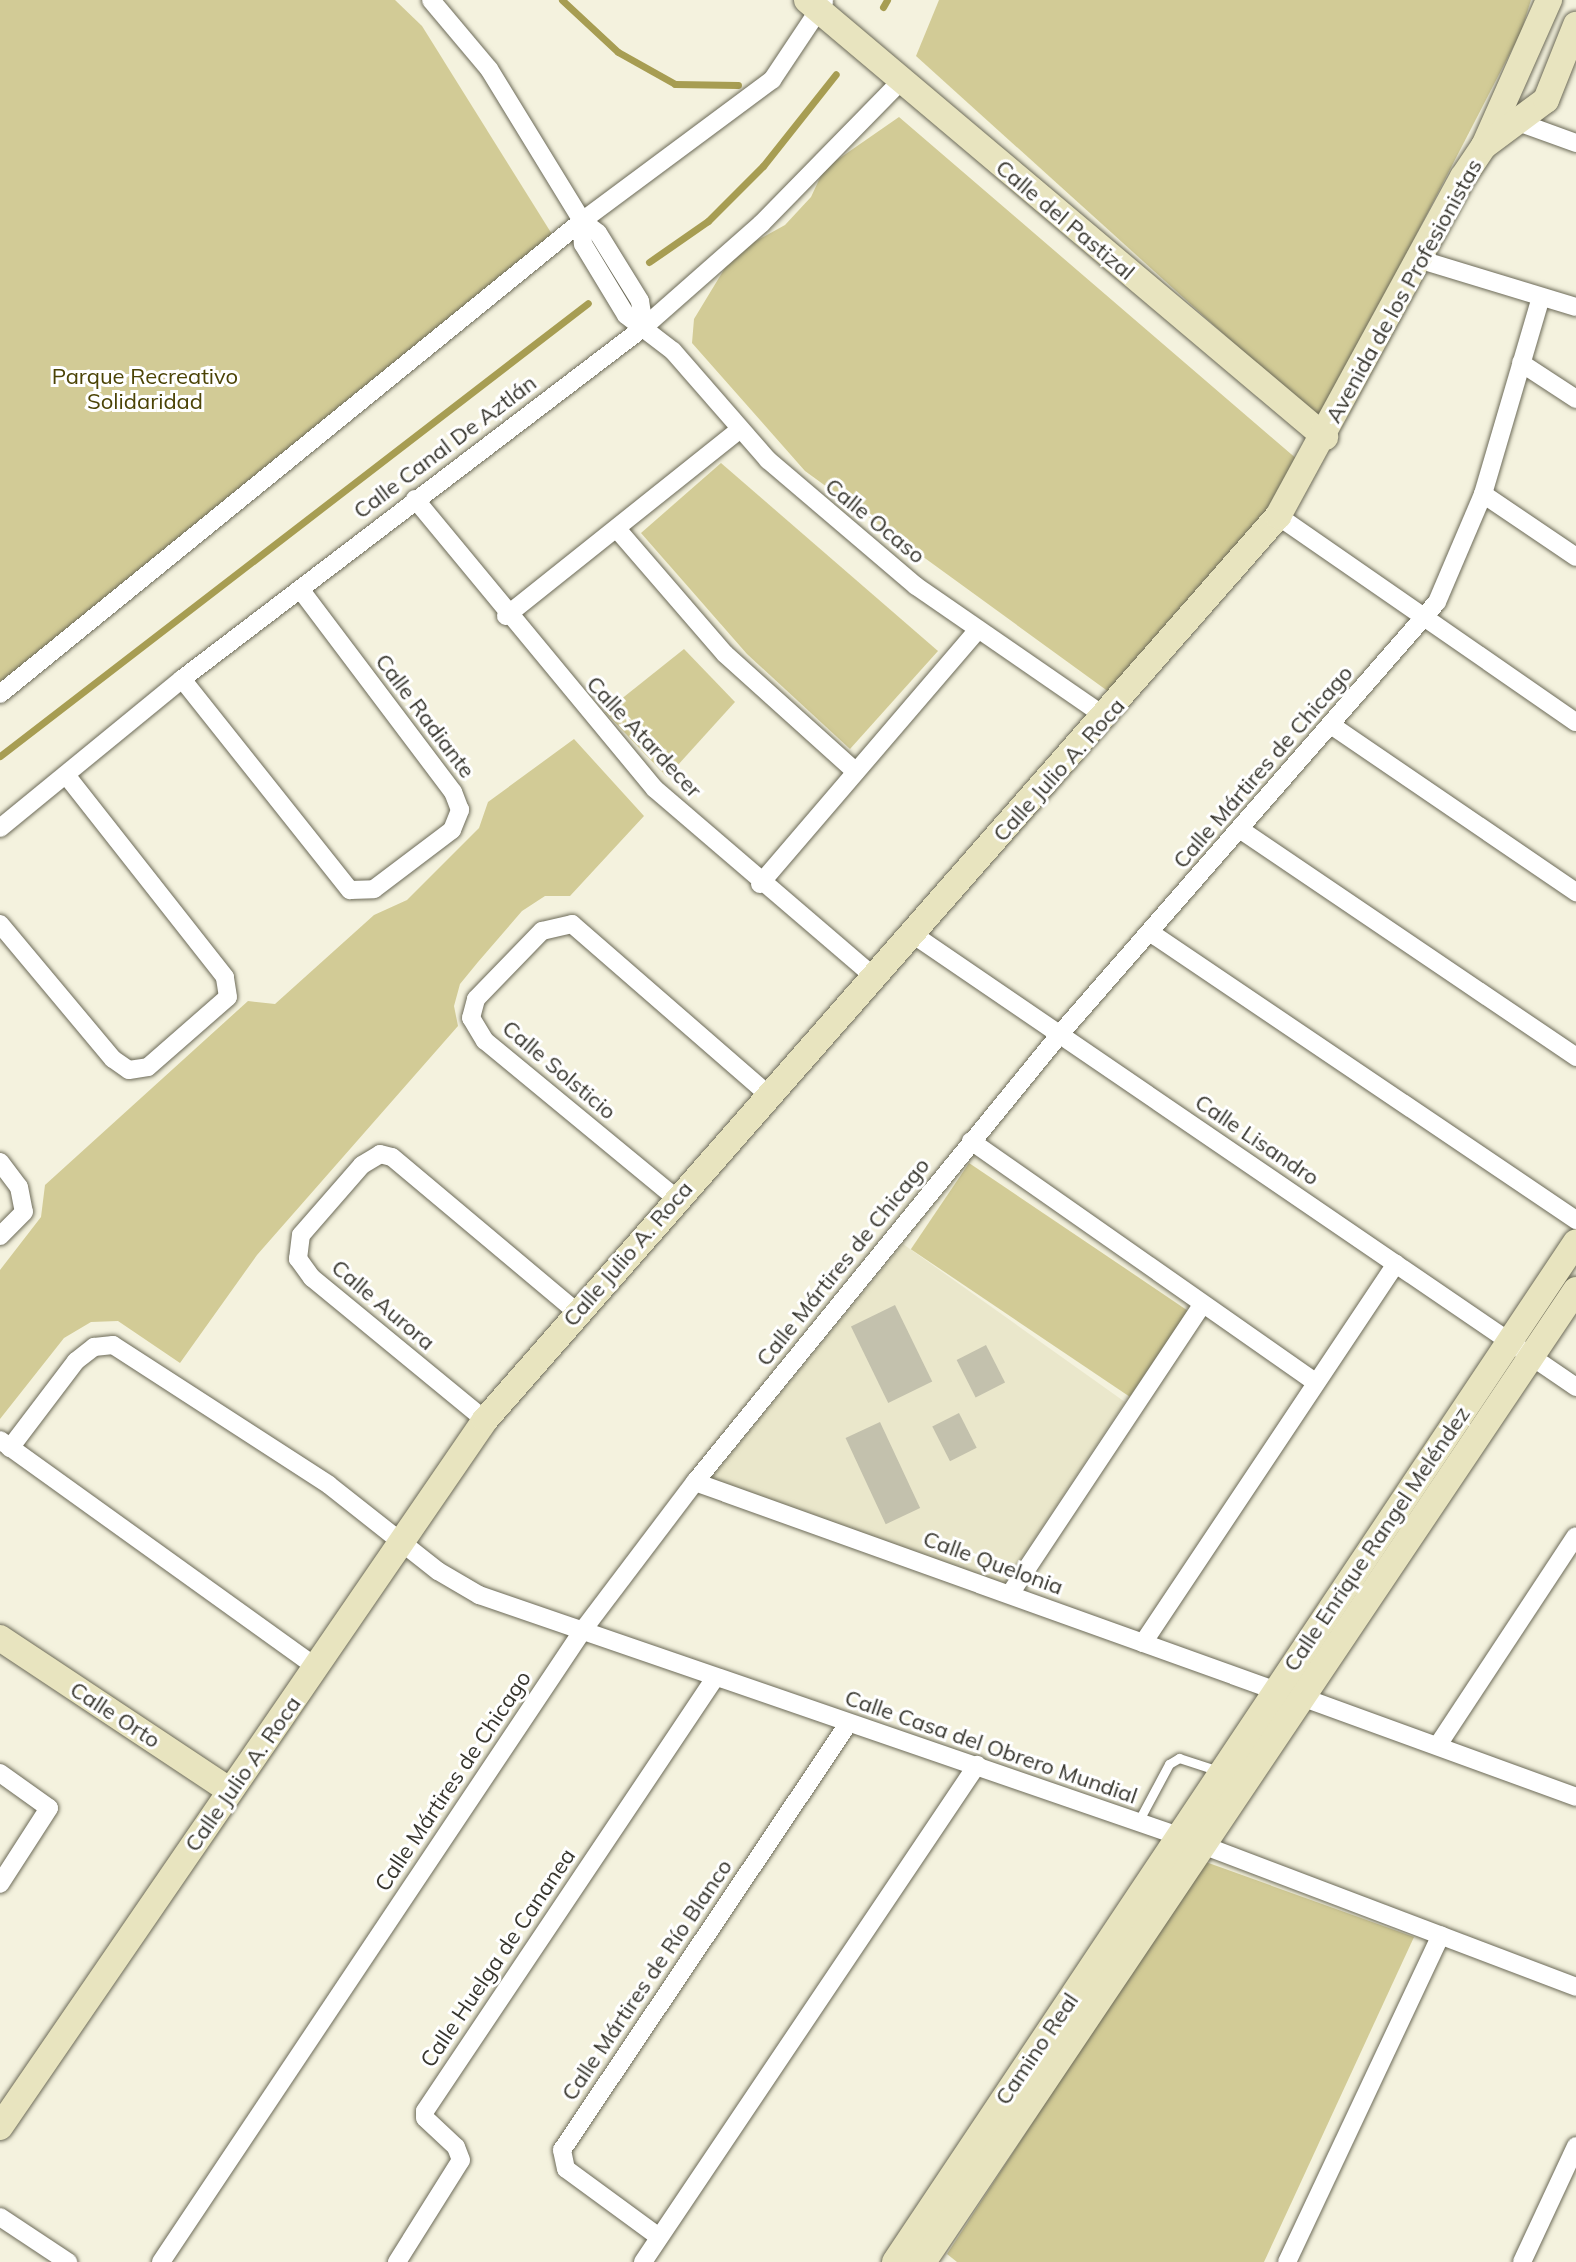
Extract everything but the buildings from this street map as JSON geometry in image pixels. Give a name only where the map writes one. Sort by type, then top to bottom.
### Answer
[{"type":"street","points":[[431,0],[515,106],[582,221],[598,233],[640,301],[644,327]]},
{"type":"street","name":"Avenida de los Profesionistas","points":[[1325,437],[1418,259],[1484,146],[1495,113],[1549,0]]},
{"type":"street","points":[[0,694],[582,221],[772,80],[817,4]]},
{"type":"street","name":"Calle del Pastizal","points":[[817,4],[900,82],[1325,437]]},
{"type":"street","name":"Avenida de los Profesionistas","points":[[1484,146],[1520,124],[1546,100],[1576,25]]},
{"type":"street","name":"Calle Canal De Aztlán","points":[[0,828],[182,679],[644,327],[761,224],[900,82]]},
{"type":"street","points":[[1495,113],[1576,143]]},
{"type":"street","points":[[1418,259],[1576,307]]},
{"type":"street","name":"Calle Mártires de Chicago","points":[[161,2262],[583,1630],[695,1482],[1060,1034],[1424,619],[1449,582],[1483,494],[1541,297]]},
{"type":"street","name":"Calle Ocaso","points":[[644,327],[673,351],[738,431],[845,529],[977,631],[1107,718]]},
{"type":"street","points":[[1521,363],[1576,399]]},
{"type":"street","points":[[506,616],[738,431]]},
{"type":"street","name":"Calle Julio A. Roca","points":[[0,2127],[316,1667],[398,1540],[485,1420],[872,975],[1107,718],[1278,516],[1325,437]]},
{"type":"street","points":[[1483,494],[1576,557]]},
{"type":"street","name":"Calle Atardecer","points":[[415,499],[506,616],[647,781],[760,884],[872,975]]},
{"type":"street","points":[[1278,516],[1576,722]]},
{"type":"street","points":[[617,529],[725,654],[856,772]]},
{"type":"street","name":"Calle Radiante","points":[[182,679],[350,890],[374,889],[452,830],[460,810],[453,792],[300,589]]},
{"type":"street","points":[[760,884],[977,631]]},
{"type":"street","points":[[1331,725],[1576,892]]},
{"type":"street","points":[[0,924],[113,1059],[129,1070],[148,1067],[228,997],[225,977],[66,775]]},
{"type":"street","points":[[1241,830],[1576,1057]]},
{"type":"street","name":"Calle Solsticio","points":[[677,1199],[485,1041],[471,1018],[476,999],[542,931],[572,924],[769,1095]]},
{"type":"street","name":"Calle Lisandro","points":[[911,933],[1576,1387]]},
{"type":"street","points":[[1151,933],[1576,1220]]},
{"type":"street","points":[[971,1141],[1314,1381]]},
{"type":"street","name":"Calle Aurora","points":[[485,1420],[312,1278],[298,1259],[301,1235],[362,1165],[380,1154],[392,1157],[577,1312]]},
{"type":"street","points":[[0,1162],[19,1187],[24,1212],[0,1236]]},
{"type":"street","name":"Calle Enrique Rangel Meléndez","points":[[1189,1840],[1520,1349],[1576,1242]]},
{"type":"street","points":[[1143,1643],[1314,1381],[1396,1264]]},
{"type":"street","name":"Calle Enrique Rangel Meléndez","points":[[1520,1349],[1576,1290]]},
{"type":"street","points":[[1010,1594],[1203,1304]]},
{"type":"street","name":"Calle Casa del Obrero Mundial","points":[[5,1444],[76,1361],[94,1347],[113,1345],[329,1485],[398,1540],[479,1595],[1189,1840],[1576,1987]]},
{"type":"street","points":[[5,1444],[316,1667]]},
{"type":"street","name":"Calle Quelonia","points":[[695,1482],[1143,1643],[1573,1791]]},
{"type":"street","points":[[1438,1745],[1576,1536]]},
{"type":"street","name":"Calle Orto","points":[[0,1638],[230,1791]]},
{"type":"street","name":"Calle Huelga de Cananea","points":[[397,2262],[461,2160],[456,2147],[425,2118],[425,2111],[715,1678]]},
{"type":"street","name":"Calle Enrique Rangel Meléndez","points":[[1189,1840],[1222,1772],[1287,1693]]},
{"type":"street","name":"Calle Mártires de Río Blanco","points":[[659,2237],[566,2169],[562,2150],[848,1724]]},
{"type":"street","points":[[643,2262],[977,1765]]},
{"type":"street","points":[[0,1773],[49,1808],[0,1884]]},
{"type":"street","name":"Camino Real","points":[[895,2262],[1189,1840]]},
{"type":"street","name":"Camino Real","points":[[923,2262],[1189,1840]]},
{"type":"street","points":[[1287,2262],[1441,1935]]},
{"type":"street","points":[[1522,2262],[1576,2146]]},
{"type":"street","points":[[0,2217],[68,2262]]},
{"type":"lane","points":[[1138,1822],[1169,1764],[1179,1758],[1222,1772]]},
{"type":"shaded area","points":[[903,1244],[1125,1402],[1003,1586],[709,1481]]},
{"type":"green space","name":"Parque Recreativo Solidaridad","points":[[0,0],[395,0],[422,26],[555,239],[0,693]]},
{"type":"green space","points":[[939,0],[1531,0],[1521,32],[1320,421],[916,56]]},
{"type":"green space","points":[[899,117],[1298,460],[1268,516],[1109,692],[805,471],[692,343],[694,319],[734,253],[785,225],[811,197],[824,169]]},
{"type":"green space","points":[[721,463],[938,651],[850,749],[747,654],[641,533]]},
{"type":"green space","points":[[684,649],[735,702],[667,777],[605,712]]},
{"type":"green space","points":[[574,739],[644,816],[570,896],[545,896],[522,911],[478,962],[460,984],[454,1006],[458,1026],[257,1255],[180,1363],[118,1321],[91,1322],[64,1338],[0,1419],[0,1270],[41,1217],[45,1185],[248,1001],[275,1004],[374,915],[407,900],[479,828],[488,802]]},
{"type":"green space","points":[[969,1163],[1188,1311],[1130,1397],[911,1249]]},
{"type":"green space","points":[[1203,1861],[1414,1937],[1264,2262],[957,2262],[947,2254]]},
{"type":"waterway","points":[[562,0],[618,52],[675,84],[738,85]]},
{"type":"waterway","points":[[883,7],[887,0]]},
{"type":"waterway","points":[[649,262],[708,221],[763,166],[836,74]]},
{"type":"waterway","points":[[0,756],[588,303]]}]
